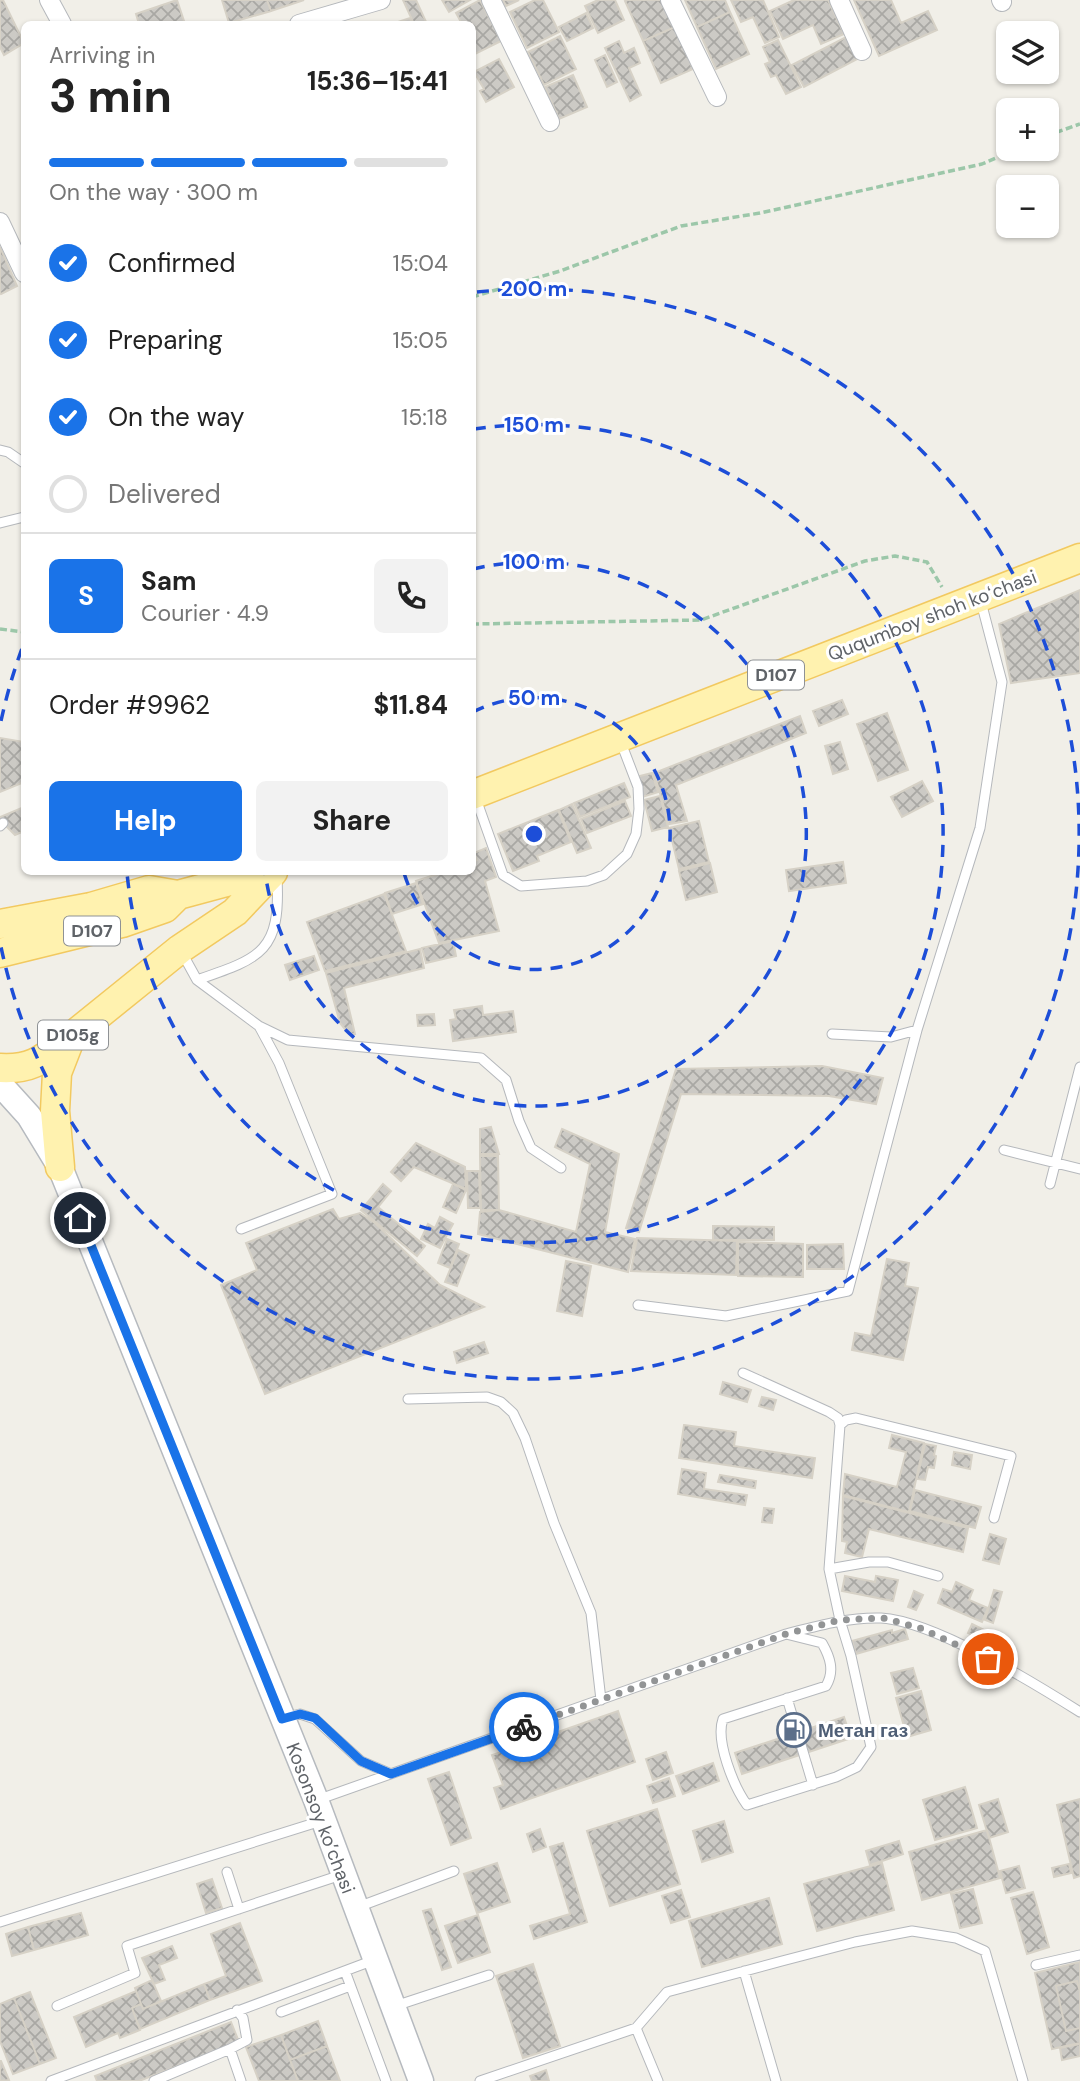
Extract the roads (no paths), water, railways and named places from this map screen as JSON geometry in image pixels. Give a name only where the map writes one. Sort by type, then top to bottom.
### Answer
[{"type":"main road","name":"Ququmboy shoh koʻchasi","points":[[476,794],[1080,558]]},
{"type":"main road","name":"D107","points":[[0,953],[97,930],[172,897],[252,875]]},
{"type":"main road","name":"D105g","points":[[60,1167],[55,1111],[57,1073],[71,1037],[180,949],[235,912],[272,875]]},
{"type":"main road","name":"D107","points":[[0,923],[91,907],[149,890],[172,897]]},
{"type":"main road","points":[[172,897],[180,949]]},
{"type":"main road","points":[[0,1068],[22,1069],[38,1062],[71,1037]]},
{"type":"main road","name":"D105g","points":[[0,1084],[29,1115],[60,1167]]},
{"type":"main road","name":"Kosonsoy ko’chasi","points":[[60,1167],[319,1811],[421,2081]]},
{"type":"street","points":[[49,0],[60,21]]},
{"type":"street","points":[[309,21],[381,0]]},
{"type":"street","points":[[491,0],[550,122]]},
{"type":"street","points":[[670,0],[717,97]]},
{"type":"street","points":[[839,0],[862,51]]},
{"type":"street","points":[[0,222],[21,267]]},
{"type":"lane","points":[[0,450],[21,461]]},
{"type":"lane","points":[[0,523],[21,518]]},
{"type":"lane","points":[[638,1305],[726,1316],[848,1291],[917,1030],[980,828],[1002,682],[979,597]]},
{"type":"lane","points":[[476,801],[503,875],[522,886],[587,881],[604,875],[627,854],[636,834],[639,809],[638,787],[619,737]]},
{"type":"lane","points":[[197,980],[247,963],[268,944],[279,909],[275,875]]},
{"type":"lane","points":[[180,949],[197,980],[259,1026],[288,1040],[481,1058],[506,1080],[531,1148],[561,1168]]},
{"type":"lane","points":[[241,1229],[332,1194],[279,1063],[259,1026]]},
{"type":"lane","points":[[832,1034],[891,1037],[917,1030]]},
{"type":"lane","points":[[1050,1184],[1080,1067]]},
{"type":"lane","points":[[1004,1150],[1080,1169]]},
{"type":"lane","points":[[743,1373],[838,1418],[840,1425],[829,1569],[871,1747],[857,1767],[813,1785],[747,1805],[738,1792],[720,1737],[723,1719],[826,1686],[831,1671],[829,1654],[822,1643],[786,1634]]},
{"type":"lane","points":[[408,1399],[487,1397],[501,1402],[513,1413],[591,1613],[601,1700]]},
{"type":"lane","points":[[840,1425],[846,1420],[856,1418],[1011,1455],[994,1518]]},
{"type":"lane","points":[[829,1569],[869,1562],[888,1562],[938,1576]]},
{"type":"lane","points":[[0,1922],[319,1811],[391,1774],[786,1634],[840,1620],[883,1618],[920,1628],[968,1648],[1080,1712]]},
{"type":"lane","points":[[787,1698],[813,1785]]},
{"type":"lane","points":[[282,1719],[300,1714],[315,1718],[361,1761],[391,1774]]},
{"type":"lane","points":[[356,1908],[454,1871]]},
{"type":"lane","points":[[227,1872],[239,1909]]},
{"type":"lane","points":[[57,2006],[135,1973],[127,1946],[343,1874]]},
{"type":"lane","points":[[480,2081],[636,2028],[667,1992],[855,1942],[912,1931],[956,1938],[985,1951],[1023,2081]]},
{"type":"lane","points":[[1037,1965],[1080,1955]]},
{"type":"lane","points":[[51,2081],[376,1960]]},
{"type":"lane","points":[[345,1971],[386,2081]]},
{"type":"lane","points":[[744,1971],[776,2081]]},
{"type":"lane","points":[[393,2007],[489,1975]]},
{"type":"lane","points":[[281,2011],[350,1986]]},
{"type":"lane","points":[[154,2081],[230,2049],[247,2039],[243,2018],[237,2010]]},
{"type":"lane","points":[[636,2028],[658,2081]]},
{"type":"lane","points":[[230,2049],[241,2081]]},
{"type":"place","name":"Метан газ","points":[[794,1730]]}]
